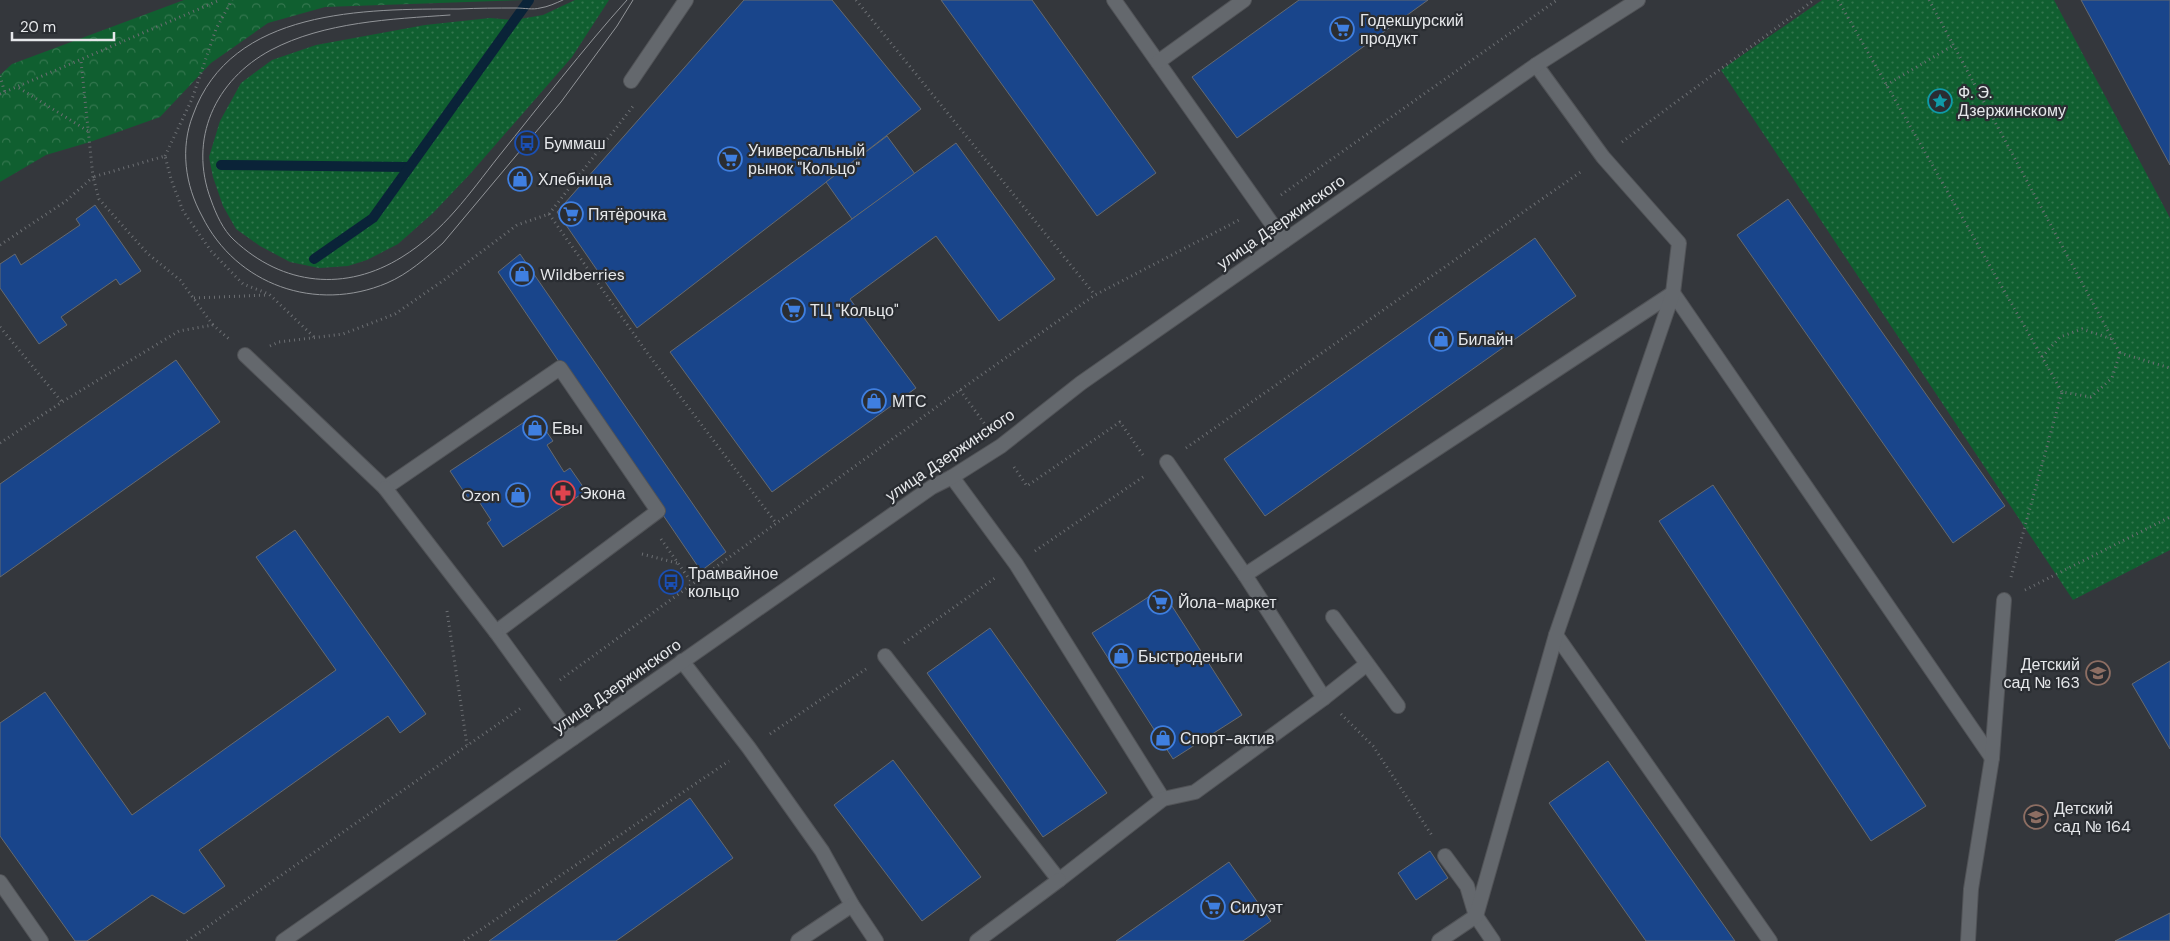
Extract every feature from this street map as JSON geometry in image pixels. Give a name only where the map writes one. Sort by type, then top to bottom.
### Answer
[{"type":"street","points":[[631,81],[686,0]]},
{"type":"street","points":[[1114,0],[1284,241]]},
{"type":"street","points":[[1158,62],[1244,0]]},
{"type":"street","name":"улица Дзержинского","points":[[283,941],[932,487],[952,477],[1001,446],[1081,383],[1536,65],[1638,0]]},
{"type":"street","points":[[1439,941],[1476,916],[1556,635],[1673,293],[1679,243],[1603,156],[1536,65]]},
{"type":"street","points":[[1245,575],[1673,293]]},
{"type":"street","points":[[1673,293],[1992,758]]},
{"type":"street","points":[[245,355],[385,488],[496,632],[573,738]]},
{"type":"street","points":[[385,488],[560,368],[658,511],[496,632]]},
{"type":"street","points":[[1166,462],[1245,575],[1324,698]]},
{"type":"street","points":[[952,477],[1016,564],[1163,799]]},
{"type":"street","points":[[1968,941],[1971,889],[1992,758],[2004,600]]},
{"type":"street","points":[[1333,617],[1398,706]]},
{"type":"street","points":[[1556,635],[1770,941]]},
{"type":"street","points":[[885,656],[1059,880]]},
{"type":"street","points":[[682,662],[749,748],[822,851],[852,905],[876,941]]},
{"type":"street","points":[[977,941],[1163,799],[1195,792],[1324,698],[1367,664]]},
{"type":"street","points":[[1445,856],[1467,886],[1476,916],[1493,941]]},
{"type":"street","points":[[0,882],[41,941]]},
{"type":"street","points":[[798,941],[852,905]]},
{"type":"path","points":[[0,94],[18,88],[220,0]]},
{"type":"path","points":[[232,0],[216,30],[192,98],[165,156],[183,211],[211,251],[243,284],[269,294],[314,338]]},
{"type":"path","points":[[856,0],[1095,295]]},
{"type":"path","points":[[187,941],[540,694],[960,390],[1095,295],[1261,209],[1557,0]]},
{"type":"path","points":[[464,941],[885,656],[1166,462],[1603,156],[1814,0]]},
{"type":"path","points":[[1838,0],[2062,392],[2004,600]]},
{"type":"path","points":[[1929,0],[2120,353],[2170,368]]},
{"type":"path","points":[[1886,85],[1954,45]]},
{"type":"path","points":[[81,61],[93,177],[99,199],[147,253],[180,280],[213,325],[245,355],[279,342],[343,334],[395,314],[517,225],[549,214],[639,99]]},
{"type":"path","points":[[0,76],[5,93]]},
{"type":"path","points":[[18,88],[88,131]]},
{"type":"path","points":[[0,245],[66,201],[93,177],[165,156]]},
{"type":"path","points":[[549,214],[648,354],[776,524]]},
{"type":"path","points":[[194,298],[269,294]]},
{"type":"path","points":[[0,443],[62,402],[179,331],[213,325]]},
{"type":"path","points":[[0,327],[62,402]]},
{"type":"path","points":[[2042,358],[2060,337],[2082,328],[2112,339]]},
{"type":"path","points":[[2062,392],[2091,398],[2112,378],[2120,353]]},
{"type":"path","points":[[960,390],[1001,446],[1027,486],[1120,422],[1154,470]]},
{"type":"path","points":[[2004,600],[2170,517]]},
{"type":"path","points":[[647,518],[692,583]]},
{"type":"path","points":[[446,607],[467,745]]},
{"type":"path","points":[[1324,698],[1373,746],[1445,856]]},
{"type":"green space","points":[[184,0],[524,0],[325,7],[268,23],[211,63],[160,117],[90,142],[46,155],[0,182],[0,75],[12,64]]},
{"type":"green space","points":[[575,0],[609,0],[572,57],[470,174],[433,213],[398,244],[367,260],[348,266],[319,268],[290,262],[260,246],[236,229],[223,206],[213,177],[209,157],[220,121],[241,83],[272,60],[316,45],[425,25],[490,18],[514,20],[543,15]]},
{"type":"green space","points":[[1822,0],[2054,0],[2170,218],[2170,550],[2073,600],[1721,70]]},
{"type":"building","name":"Универсальный рынок \"Кольцо\"","points":[[744,0],[832,0],[921,109],[637,328],[557,212]]},
{"type":"building","points":[[941,0],[1032,0],[1156,173],[1097,216]]},
{"type":"building","points":[[1299,0],[1428,0],[1237,138],[1192,77]]},
{"type":"building","points":[[2081,0],[2170,0],[2170,165]]},
{"type":"building","points":[[887,136],[915,174],[852,219],[826,182]]},
{"type":"building","name":"ТЦ \"Кольцо\"","points":[[956,143],[1055,279],[999,321],[936,236],[850,299],[916,388],[772,492],[670,352]]},
{"type":"building","points":[[1788,199],[2005,506],[1953,543],[1737,235]]},
{"type":"building","points":[[95,205],[141,271],[120,285],[116,279],[61,317],[67,325],[39,344],[0,288],[0,264],[15,254],[21,265],[80,225],[76,219]]},
{"type":"building","points":[[1535,238],[1576,296],[1265,516],[1224,459]]},
{"type":"building","points":[[520,254],[726,552],[701,571],[498,272]]},
{"type":"building","points":[[176,360],[220,422],[0,577],[0,484]]},
{"type":"building","points":[[535,415],[553,441],[547,445],[564,472],[570,468],[586,491],[503,547],[487,523],[491,520],[474,494],[468,498],[450,471]]},
{"type":"building","points":[[1713,485],[1926,806],[1871,841],[1659,521]]},
{"type":"building","points":[[295,530],[426,714],[400,733],[388,716],[199,850],[225,886],[184,914],[152,895],[87,941],[75,941],[0,836],[0,723],[45,692],[132,815],[336,670],[256,557]]},
{"type":"building","points":[[1161,589],[1242,715],[1173,759],[1092,633]]},
{"type":"building","points":[[990,628],[1107,793],[1043,837],[927,673]]},
{"type":"building","points":[[2170,661],[2170,749],[2132,684]]},
{"type":"building","points":[[893,760],[981,877],[922,921],[834,805]]},
{"type":"building","points":[[1608,761],[1735,941],[1646,941],[1549,803]]},
{"type":"building","points":[[690,798],[733,858],[616,941],[489,941]]},
{"type":"building","points":[[1430,851],[1448,878],[1416,900],[1398,873]]},
{"type":"building","name":"Силуэт","points":[[1229,862],[1271,921],[1243,941],[1116,941]]},
{"type":"building","points":[[2170,913],[2170,941],[2115,941]]},
{"type":"waterway","points":[[314,259],[373,218],[529,0]]},
{"type":"waterway","points":[[221,165],[409,167]]},
{"type":"tram line","points":[[563,0],[546,7],[534,9],[422,9],[344,14],[305,22],[269,34],[237,53],[211,80],[193,115],[187,140],[186,166],[188,179],[196,204],[217,240],[235,260],[257,275],[281,287],[306,293],[333,295],[360,292],[387,283],[402,275],[443,243],[561,102],[617,26],[633,0]]},
{"type":"tram line","points":[[450,15],[381,20],[313,33],[271,50],[251,63],[235,78],[221,95],[211,113],[205,134],[203,155],[205,177],[215,211],[226,232],[234,240],[253,255],[273,267],[294,275],[315,279],[359,276],[381,268],[402,257],[431,236],[455,211],[627,0]]},
{"type":"place","name":"Годекшурский продукт","points":[[1342,29]]},
{"type":"place","name":"Ф. Э. Дзержинскому","points":[[1940,101]]},
{"type":"place","name":"Буммаш","points":[[527,143]]},
{"type":"place","name":"Универсальный рынок \"Кольцо\"","points":[[730,159]]},
{"type":"place","name":"Хлебница","points":[[520,179]]},
{"type":"place","name":"Пятёрочка","points":[[571,214]]},
{"type":"place","name":"Wildberries","points":[[522,274]]},
{"type":"place","name":"ТЦ \"Кольцо\"","points":[[793,310]]},
{"type":"place","name":"Билайн","points":[[1441,339]]},
{"type":"place","name":"МТС","points":[[874,401]]},
{"type":"place","name":"Евы","points":[[535,428]]},
{"type":"place","name":"Экона","points":[[563,493]]},
{"type":"place","name":"Ozon","points":[[518,495]]},
{"type":"place","name":"Трамвайное кольцо","points":[[671,582]]},
{"type":"place","name":"Йола-маркет","points":[[1160,602]]},
{"type":"place","name":"Быстроденьги","points":[[1121,656]]},
{"type":"place","name":"Детский сад № 163","points":[[2098,673]]},
{"type":"place","name":"Спорт-актив","points":[[1163,738]]},
{"type":"place","name":"Детский сад № 164","points":[[2036,817]]},
{"type":"place","name":"Силуэт","points":[[1213,907]]}]
